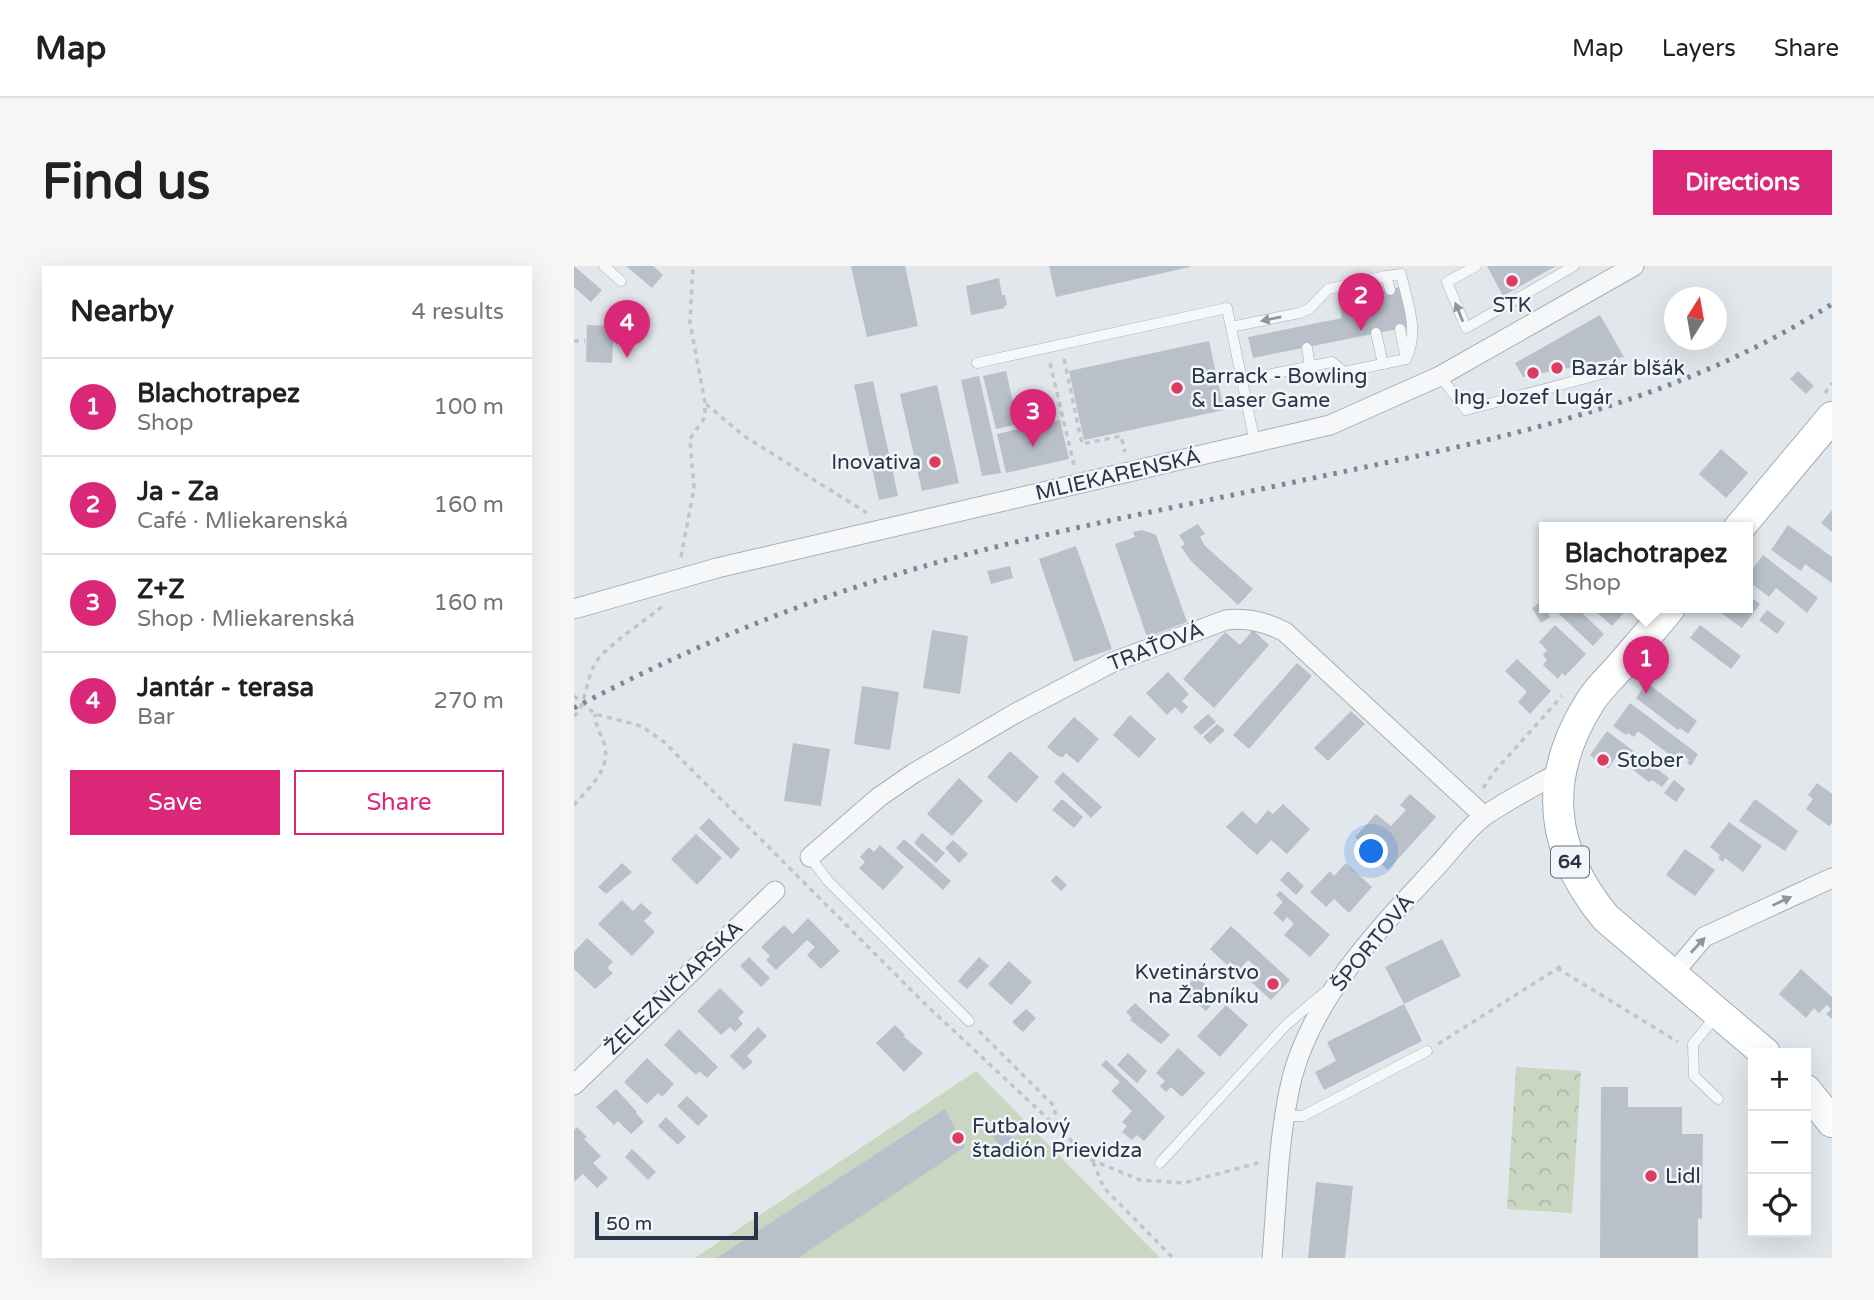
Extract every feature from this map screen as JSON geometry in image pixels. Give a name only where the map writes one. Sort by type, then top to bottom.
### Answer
[{"type":"main road","points":[[1745,522],[1832,417]]},
{"type":"main road","name":"64","points":[[1666,613],[1591,699],[1566,748],[1560,772],[1557,813],[1562,841],[1577,878],[1606,918],[1759,1048]]},
{"type":"main road","points":[[1811,1096],[1832,1122]]},
{"type":"street","name":"MLIEKARENSKÁ","points":[[574,609],[716,568],[1330,425],[1440,376],[1634,266]]},
{"type":"street","name":"TRAŤOVÁ","points":[[810,857],[879,797],[914,773],[1016,713],[1113,662],[1226,620],[1240,618],[1268,623],[1285,632],[1478,811]]},
{"type":"street","name":"ŠPORTOVÁ","points":[[1272,1258],[1280,1157],[1292,1078],[1316,1020],[1341,978],[1478,811],[1560,772]]},
{"type":"street","points":[[1672,975],[1704,937],[1832,878]]},
{"type":"street","name":"ŽELEZNIČIARSKA","points":[[574,1085],[775,891]]},
{"type":"lane","points":[[604,266],[621,281]]},
{"type":"lane","points":[[1476,266],[1447,282],[1466,328],[1574,266]]},
{"type":"lane","points":[[1231,327],[1299,313],[1309,309],[1328,289],[1401,274],[1414,332],[1412,347],[1406,359]]},
{"type":"lane","points":[[1386,276],[1390,290]]},
{"type":"lane","points":[[1367,280],[1370,293]]},
{"type":"lane","points":[[977,363],[1227,308],[1255,443]]},
{"type":"lane","points":[[1299,313],[1302,326]]},
{"type":"lane","points":[[1400,329],[1406,359]]},
{"type":"lane","points":[[1377,333],[1383,364]]},
{"type":"lane","points":[[1307,348],[1310,366]]},
{"type":"lane","points":[[1242,380],[1332,362],[1344,372],[1406,359]]},
{"type":"lane","points":[[1440,376],[1466,410],[1605,373]]},
{"type":"lane","points":[[810,857],[828,881],[969,1021]]},
{"type":"lane","points":[[1160,1163],[1286,1025],[1341,978]]},
{"type":"lane","points":[[1718,1014],[1693,1044],[1694,1076],[1718,1099]]},
{"type":"lane","points":[[1285,1116],[1303,1116],[1427,1051]]},
{"type":"path","points":[[680,559],[694,488],[690,439],[705,416],[690,322],[693,266]]},
{"type":"path","points":[[574,341],[585,341]]},
{"type":"path","points":[[1061,345],[1082,444],[1121,434],[1125,454]]},
{"type":"path","points":[[1047,348],[1075,470]]},
{"type":"path","points":[[705,403],[744,436],[872,516]]},
{"type":"path","points":[[574,716],[578,714],[588,677],[599,657],[669,601]]},
{"type":"path","points":[[1478,811],[1494,772],[1570,687]]},
{"type":"path","points":[[574,696],[595,714],[641,726],[664,742],[923,1002],[1092,1160],[1140,1180],[1184,1183],[1280,1157]]},
{"type":"path","points":[[574,805],[606,763],[605,746],[595,726],[595,714]]},
{"type":"path","points":[[1427,1051],[1563,965]]},
{"type":"path","points":[[1557,968],[1693,1051]]},
{"type":"path","points":[[969,1021],[1054,1106],[1058,1131]]},
{"type":"path","points":[[1092,1160],[1104,1188],[1173,1258]]},
{"type":"green space","points":[[1516,1067],[1581,1071],[1572,1213],[1507,1209]]},
{"type":"green space","name":"Futbalový štadión Prievidza","points":[[976,1071],[1160,1258],[695,1258]]},
{"type":"building","points":[[574,266],[602,290],[591,302],[574,287]]},
{"type":"building","points":[[626,266],[653,266],[663,275],[652,288]]},
{"type":"building","points":[[851,266],[905,266],[918,326],[867,337]]},
{"type":"building","points":[[1049,266],[1190,266],[1190,267],[1056,297]]},
{"type":"building","name":"STK","points":[[1487,266],[1556,266],[1503,296]]},
{"type":"building","points":[[999,278],[1007,305],[1005,308],[971,315],[966,286]]},
{"type":"building","points":[[1400,287],[1408,327],[1253,358],[1248,337],[1342,318],[1338,300]]},
{"type":"building","points":[[1600,315],[1624,357],[1523,377],[1515,363]]},
{"type":"building","points":[[587,325],[614,326],[612,363],[586,362]]},
{"type":"building","points":[[1209,341],[1224,410],[1084,440],[1069,371]]},
{"type":"building","points":[[1006,371],[1018,424],[996,429],[983,376]]},
{"type":"building","points":[[1798,371],[1814,386],[1806,394],[1790,379]]},
{"type":"building","points":[[979,376],[1001,473],[982,476],[961,380]]},
{"type":"building","points":[[873,381],[898,496],[879,500],[854,385]]},
{"type":"building","points":[[937,385],[959,483],[922,491],[900,394]]},
{"type":"building","points":[[1060,420],[1069,459],[1006,473],[997,434]]},
{"type":"building","points":[[1721,449],[1748,473],[1726,498],[1699,474]]},
{"type":"building","points":[[1832,510],[1832,532],[1821,523]]},
{"type":"building","points":[[1198,524],[1205,534],[1200,537],[1205,546],[1253,589],[1238,605],[1191,561],[1181,547],[1185,544],[1179,535]]},
{"type":"building","points":[[1788,525],[1832,557],[1832,583],[1805,564],[1801,571],[1771,550]]},
{"type":"building","points":[[1142,530],[1156,535],[1187,622],[1147,637],[1115,544],[1135,537],[1133,532]]},
{"type":"building","points":[[1076,546],[1112,649],[1074,662],[1039,559]]},
{"type":"building","points":[[1763,555],[1818,598],[1807,613],[1776,588],[1769,597],[1753,585],[1753,568]]},
{"type":"building","points":[[1010,566],[1013,578],[991,584],[987,571]]},
{"type":"building","points":[[1753,599],[1760,604],[1742,628],[1721,613],[1753,613]]},
{"type":"building","points":[[1539,603],[1539,613],[1548,613],[1550,617],[1541,623],[1532,608]]},
{"type":"building","points":[[1767,610],[1785,623],[1777,634],[1759,620]]},
{"type":"building","points":[[1558,613],[1582,613],[1604,634],[1593,646]]},
{"type":"building","points":[[1598,613],[1624,613],[1612,626]]},
{"type":"building","points":[[1555,625],[1586,654],[1565,676],[1562,673],[1558,679],[1543,665],[1547,660],[1543,655],[1547,650],[1539,642]]},
{"type":"building","points":[[1700,625],[1741,656],[1731,669],[1690,638]]},
{"type":"building","points":[[932,630],[968,636],[960,694],[923,688]]},
{"type":"building","points":[[1253,630],[1269,645],[1214,708],[1183,679],[1225,632],[1240,645]]},
{"type":"building","points":[[1517,659],[1551,691],[1530,714],[1518,702],[1527,692],[1505,671]]},
{"type":"building","points":[[1297,663],[1312,676],[1249,749],[1233,735]]},
{"type":"building","points":[[1168,672],[1189,694],[1182,701],[1188,707],[1182,714],[1175,707],[1167,715],[1146,693]]},
{"type":"building","points":[[1647,683],[1697,721],[1688,734],[1680,728],[1678,730],[1636,698]]},
{"type":"building","points":[[862,686],[899,692],[890,750],[854,744]]},
{"type":"building","points":[[1630,703],[1698,754],[1691,766],[1687,763],[1689,760],[1679,752],[1674,758],[1638,731],[1634,737],[1613,726]]},
{"type":"building","points":[[1351,711],[1365,724],[1328,761],[1314,748]]},
{"type":"building","points":[[1208,714],[1216,722],[1201,735],[1193,727]]},
{"type":"building","points":[[1130,715],[1156,739],[1139,758],[1113,735]]},
{"type":"building","points":[[1074,717],[1099,739],[1078,763],[1066,753],[1063,757],[1058,756],[1047,747]]},
{"type":"building","points":[[1217,724],[1225,730],[1210,744],[1203,737]]},
{"type":"building","points":[[1607,731],[1669,778],[1662,787],[1652,780],[1649,782],[1616,757],[1608,769],[1590,755]]},
{"type":"building","points":[[793,743],[830,749],[821,806],[784,801]]},
{"type":"building","points":[[1010,751],[1039,777],[1016,803],[987,777]]},
{"type":"building","points":[[1063,772],[1102,807],[1091,818],[1054,782]]},
{"type":"building","points":[[959,778],[983,801],[952,836],[927,814]]},
{"type":"building","points":[[1674,780],[1685,789],[1676,802],[1664,793]]},
{"type":"building","points":[[1817,783],[1832,794],[1832,823],[1829,826],[1806,809],[1813,799],[1808,795]]},
{"type":"building","points":[[1410,794],[1436,817],[1388,870],[1355,837],[1376,814],[1391,826],[1406,810],[1400,805]]},
{"type":"building","points":[[1062,799],[1083,817],[1074,828],[1052,810]]},
{"type":"building","points":[[1755,799],[1798,831],[1785,851],[1739,821]]},
{"type":"building","points":[[1283,804],[1310,829],[1287,854],[1271,840],[1257,855],[1226,827],[1242,811],[1256,824],[1268,810],[1273,814]]},
{"type":"building","points":[[709,818],[740,849],[731,859],[699,828]]},
{"type":"building","points":[[1729,822],[1762,846],[1743,872],[1725,858],[1723,862],[1718,858],[1720,855],[1710,847]]},
{"type":"building","points":[[922,833],[945,853],[936,863],[914,843]]},
{"type":"building","points":[[696,834],[722,858],[697,885],[671,859]]},
{"type":"building","points":[[904,839],[951,881],[943,890],[896,848]]},
{"type":"building","points":[[953,840],[968,854],[959,863],[945,848]]},
{"type":"building","points":[[880,845],[904,867],[883,890],[859,868],[865,862],[860,857],[869,847],[874,852]]},
{"type":"building","points":[[1685,849],[1715,870],[1695,896],[1666,875]]},
{"type":"building","points":[[622,863],[632,872],[606,894],[598,887]]},
{"type":"building","points":[[1346,863],[1372,887],[1349,913],[1334,899],[1326,907],[1310,892],[1330,871],[1334,876]]},
{"type":"building","points":[[1288,871],[1304,886],[1296,895],[1280,880]]},
{"type":"building","points":[[1056,875],[1067,885],[1061,891],[1051,881]]},
{"type":"building","points":[[1280,891],[1330,935],[1310,957],[1284,935],[1294,924],[1287,917],[1283,922],[1273,913],[1283,902],[1276,895]]},
{"type":"building","points":[[622,900],[633,911],[641,903],[652,913],[644,921],[655,932],[632,956],[598,924]]},
{"type":"building","points":[[808,918],[840,951],[821,969],[807,955],[815,947],[807,940],[776,970],[766,960],[770,956],[761,947],[784,925],[793,934]]},
{"type":"building","points":[[1231,926],[1290,980],[1271,1000],[1248,979],[1255,972],[1252,969],[1255,966],[1248,960],[1239,970],[1230,962],[1227,965],[1210,949]]},
{"type":"building","points":[[587,938],[613,962],[607,968],[613,973],[595,989],[574,969],[574,952]]},
{"type":"building","points":[[1442,939],[1461,976],[1404,1004],[1385,967]]},
{"type":"building","points":[[749,957],[770,978],[761,987],[740,966]]},
{"type":"building","points":[[979,957],[989,966],[967,989],[958,981]]},
{"type":"building","points":[[1009,961],[1032,982],[1011,1005],[988,984]]},
{"type":"building","points":[[1801,969],[1832,997],[1832,1019],[1826,1014],[1831,1009],[1827,1005],[1819,1013],[1814,1008],[1806,1018],[1779,994]]},
{"type":"building","points":[[1196,976],[1219,997],[1206,1011],[1183,991]]},
{"type":"building","points":[[720,988],[744,1012],[738,1018],[743,1024],[735,1032],[730,1027],[721,1035],[697,1011]]},
{"type":"building","points":[[1135,1003],[1170,1035],[1161,1044],[1130,1020],[1132,1018],[1126,1012]]},
{"type":"building","points":[[1404,1004],[1422,1041],[1324,1090],[1315,1072],[1336,1061],[1327,1042]]},
{"type":"building","points":[[1226,1005],[1248,1025],[1220,1057],[1197,1036]]},
{"type":"building","points":[[1026,1009],[1036,1018],[1023,1032],[1012,1022]]},
{"type":"building","points":[[895,1025],[905,1035],[903,1036],[923,1053],[904,1072],[876,1043]]},
{"type":"building","points":[[758,1027],[767,1036],[747,1056],[753,1062],[744,1070],[730,1056]]},
{"type":"building","points":[[679,1029],[718,1067],[707,1078],[699,1071],[696,1075],[664,1045]]},
{"type":"building","points":[[1178,1048],[1205,1073],[1182,1097],[1171,1087],[1166,1092],[1160,1086],[1165,1081],[1156,1073]]},
{"type":"building","points":[[1128,1053],[1147,1071],[1137,1083],[1117,1065]]},
{"type":"building","points":[[647,1058],[674,1084],[662,1097],[658,1093],[647,1104],[624,1082]]},
{"type":"building","points":[[1106,1060],[1165,1117],[1144,1141],[1137,1135],[1132,1140],[1122,1132],[1127,1126],[1122,1122],[1132,1111],[1111,1091],[1120,1082],[1101,1065]]},
{"type":"building","name":"Lidl","points":[[1601,1087],[1628,1087],[1628,1107],[1682,1107],[1682,1134],[1703,1134],[1702,1219],[1698,1218],[1698,1258],[1600,1258]]},
{"type":"building","points":[[616,1089],[644,1122],[631,1134],[618,1121],[614,1125],[596,1107]]},
{"type":"building","points":[[687,1096],[708,1116],[698,1126],[677,1106]]},
{"type":"building","points":[[945,1109],[965,1147],[798,1258],[717,1258]]},
{"type":"building","points":[[666,1117],[686,1137],[678,1145],[658,1126]]},
{"type":"building","points":[[577,1127],[587,1137],[584,1139],[601,1156],[593,1163],[608,1178],[597,1188],[583,1174],[574,1180],[574,1130]]},
{"type":"building","points":[[1000,1133],[1026,1147],[1009,1160],[992,1135]]},
{"type":"building","points":[[632,1149],[656,1172],[648,1180],[625,1157]]},
{"type":"building","points":[[1316,1182],[1353,1186],[1345,1258],[1308,1258]]},
{"type":"railway","points":[[574,708],[650,670],[767,619],[847,590],[935,563],[1127,517],[1417,456],[1560,421],[1631,399],[1700,373],[1767,341],[1832,304]]},
{"type":"place","name":"STK","points":[[1512,281]]},
{"type":"place","name":"Ja - Za","points":[[1361,331]]},
{"type":"place","name":"Jantár - terasa","points":[[627,358]]},
{"type":"place","name":"Bazár blšák","points":[[1557,368]]},
{"type":"place","name":"Ing. Jozef Lugár","points":[[1533,373]]},
{"type":"place","name":"Barrack - Bowling & Laser Game","points":[[1177,388]]},
{"type":"place","name":"Z+Z","points":[[1033,447]]},
{"type":"place","name":"Inovativa","points":[[935,462]]},
{"type":"place","name":"Blachotrapez","points":[[1646,694]]},
{"type":"place","name":"Stober","points":[[1603,760]]},
{"type":"place","name":"Kvetinárstvo na Žabníku","points":[[1273,984]]},
{"type":"place","name":"Futbalový štadión Prievidza","points":[[958,1138]]},
{"type":"place","name":"Lidl","points":[[1651,1176]]}]
